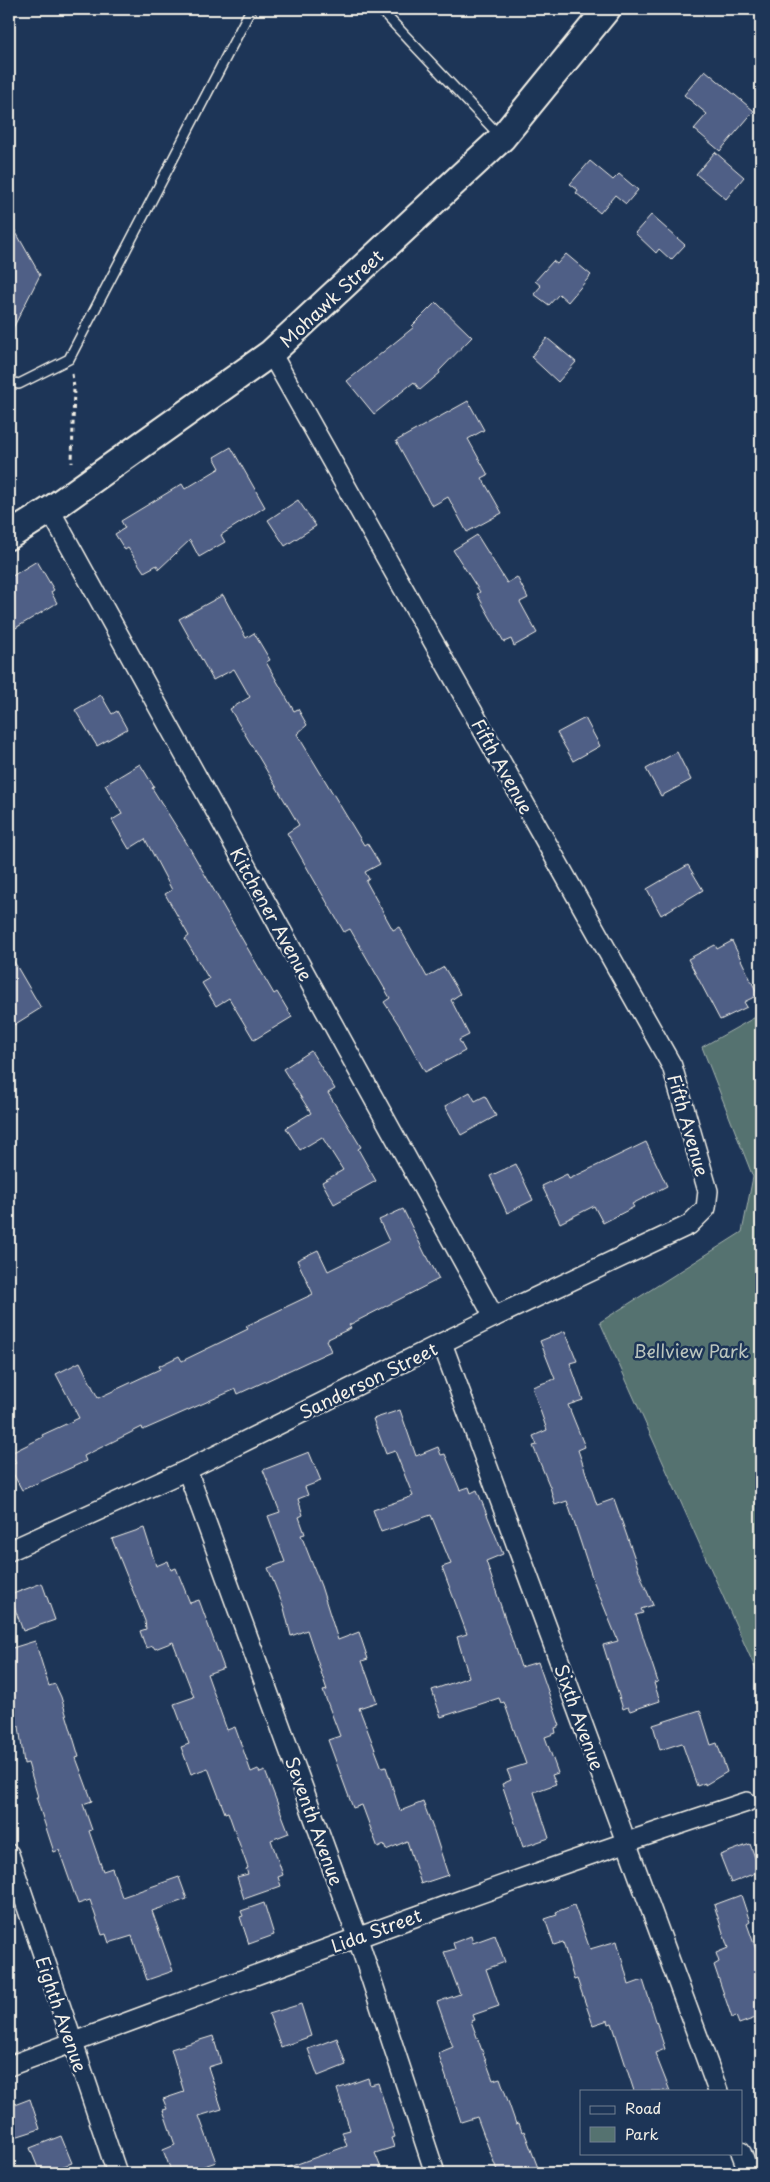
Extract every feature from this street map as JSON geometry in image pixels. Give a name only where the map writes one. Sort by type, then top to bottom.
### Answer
[{"type":"street","name":"Mohawk Street","points":[[9,536],[50,510],[271,353],[502,138],[607,9]]},
{"type":"street","name":"Fifth Avenue","points":[[271,353],[672,1066],[708,1191]]},
{"type":"street","name":"Kitchener Avenue","points":[[50,510],[494,1317]]},
{"type":"street","name":"Sanderson Street","points":[[9,1551],[187,1470],[494,1317],[689,1225],[706,1208],[708,1191]]},
{"type":"street","name":"Sixth Avenue","points":[[442,1343],[718,2090]]},
{"type":"street","name":"Seventh Avenue","points":[[187,1470],[357,1936],[435,2173]]},
{"type":"street","name":"Lida Street","points":[[9,2066],[357,1936],[747,1802]]},
{"type":"street","name":"Eighth Avenue","points":[[9,1854],[71,2043],[117,2173]]},
{"type":"street","points":[[742,2154],[749,2173]]},
{"type":"lane","points":[[9,382],[19,384],[69,359],[252,9]]},
{"type":"lane","points":[[380,9],[502,138]]},
{"type":"path","points":[[69,359],[74,387],[72,493]]},
{"type":"green space","name":"Bellview Park","points":[[761,1014],[761,1681],[600,1322],[742,1232],[753,1177],[702,1047]]},
{"type":"building","points":[[705,70],[754,111],[720,151],[694,129],[707,114],[684,95]]},
{"type":"building","points":[[715,152],[744,177],[726,199],[696,174]]},
{"type":"building","points":[[590,161],[613,180],[619,174],[638,190],[626,204],[615,195],[600,213],[576,193],[578,190],[570,184]]},
{"type":"building","points":[[651,215],[685,245],[671,260],[659,249],[656,253],[635,233]]},
{"type":"building","points":[[9,220],[40,275],[9,336]]},
{"type":"building","points":[[566,254],[591,275],[568,302],[559,294],[549,305],[534,294],[541,286],[535,281],[553,261],[557,264]]},
{"type":"building","points":[[436,302],[472,337],[439,371],[440,373],[420,390],[414,382],[374,414],[347,381],[414,327],[412,326]]},
{"type":"building","points":[[547,338],[576,362],[558,382],[531,357]]},
{"type":"building","points":[[468,401],[484,430],[468,439],[488,475],[482,478],[502,513],[467,532],[448,497],[432,506],[396,441]]},
{"type":"building","points":[[231,447],[265,507],[221,535],[225,542],[199,557],[190,540],[159,569],[157,565],[144,572],[128,548],[125,550],[115,534],[125,528],[121,521],[182,484],[185,489],[220,468],[214,457]]},
{"type":"building","points":[[298,500],[316,526],[285,546],[268,520]]},
{"type":"building","points":[[477,535],[507,583],[517,577],[528,598],[520,602],[537,633],[514,646],[511,639],[504,642],[477,594],[480,592],[453,550]]},
{"type":"building","points":[[37,561],[54,590],[51,592],[57,603],[9,632],[9,578]]},
{"type":"building","points":[[223,595],[246,638],[254,633],[270,660],[266,662],[294,711],[298,709],[307,725],[297,734],[364,845],[367,843],[380,864],[365,872],[369,879],[366,881],[393,930],[399,927],[427,977],[444,967],[460,994],[451,1000],[469,1035],[459,1040],[465,1051],[425,1072],[401,1028],[384,1002],[390,998],[350,929],[344,932],[287,833],[299,825],[230,709],[250,697],[234,669],[213,680],[179,619]]},
{"type":"building","points":[[101,695],[112,714],[117,711],[127,729],[97,746],[75,710]]},
{"type":"building","points":[[585,718],[600,746],[573,761],[557,733]]},
{"type":"building","points":[[677,752],[691,780],[661,796],[646,769]]},
{"type":"building","points":[[140,764],[154,787],[152,788],[186,842],[274,994],[277,992],[292,1017],[254,1040],[229,998],[216,1006],[202,983],[209,979],[185,939],[189,936],[165,894],[172,890],[145,839],[129,849],[112,820],[122,814],[105,785]]},
{"type":"building","points":[[688,865],[703,890],[661,915],[647,889]]},
{"type":"building","points":[[732,941],[758,995],[744,1002],[747,1007],[720,1020],[688,959],[715,945],[717,949]]},
{"type":"building","points":[[9,953],[41,1008],[9,1028]]},
{"type":"building","points":[[311,1051],[335,1089],[328,1093],[361,1147],[358,1149],[376,1181],[334,1204],[322,1182],[343,1170],[322,1137],[300,1150],[286,1128],[311,1113],[283,1069]]},
{"type":"building","points":[[470,1092],[475,1101],[485,1096],[496,1116],[461,1135],[445,1106]]},
{"type":"building","points":[[646,1142],[667,1186],[632,1204],[634,1207],[603,1223],[594,1206],[560,1223],[542,1186],[567,1174],[569,1179]]},
{"type":"building","points":[[516,1164],[533,1200],[507,1213],[490,1176]]},
{"type":"building","points":[[403,1209],[439,1279],[349,1325],[351,1328],[326,1340],[331,1351],[238,1394],[236,1389],[143,1430],[142,1427],[84,1456],[86,1461],[22,1490],[9,1466],[16,1463],[11,1453],[43,1437],[42,1435],[79,1418],[56,1374],[80,1362],[98,1398],[160,1369],[159,1366],[179,1356],[182,1361],[248,1329],[246,1326],[313,1294],[297,1260],[318,1250],[328,1271],[389,1241],[379,1220]]},
{"type":"building","points":[[565,1331],[577,1361],[570,1363],[583,1400],[568,1405],[585,1447],[578,1450],[597,1505],[614,1499],[653,1605],[641,1609],[643,1613],[636,1615],[658,1682],[654,1683],[660,1701],[630,1711],[628,1707],[623,1709],[603,1645],[618,1641],[593,1580],[567,1501],[555,1505],[550,1487],[533,1446],[537,1445],[533,1436],[547,1430],[532,1387],[555,1379],[540,1341]]},
{"type":"building","points":[[400,1410],[416,1456],[438,1447],[441,1455],[445,1454],[460,1490],[469,1487],[471,1493],[477,1490],[503,1554],[486,1561],[521,1667],[538,1662],[560,1726],[555,1728],[556,1733],[545,1737],[558,1773],[552,1775],[556,1784],[534,1792],[549,1838],[523,1847],[502,1784],[511,1780],[507,1770],[526,1764],[504,1702],[501,1703],[499,1698],[441,1717],[432,1690],[469,1677],[457,1637],[467,1634],[442,1567],[451,1564],[431,1515],[381,1532],[373,1510],[413,1496],[395,1451],[386,1454],[373,1419]]},
{"type":"building","points":[[309,1452],[321,1481],[305,1487],[308,1495],[298,1499],[303,1515],[299,1517],[305,1534],[301,1535],[321,1586],[338,1640],[359,1632],[368,1659],[362,1661],[377,1702],[359,1708],[382,1768],[386,1767],[400,1811],[423,1802],[434,1831],[448,1875],[421,1884],[407,1841],[386,1850],[384,1845],[378,1848],[362,1805],[353,1808],[328,1740],[340,1736],[323,1691],[327,1690],[307,1630],[291,1636],[284,1608],[268,1568],[285,1562],[268,1516],[280,1512],[263,1470]]},
{"type":"building","points":[[144,1528],[156,1566],[168,1561],[171,1570],[176,1568],[190,1603],[199,1600],[224,1668],[207,1674],[227,1730],[235,1727],[251,1772],[258,1769],[260,1773],[265,1771],[289,1833],[271,1840],[283,1875],[278,1877],[281,1886],[244,1899],[237,1877],[248,1874],[246,1869],[248,1868],[228,1812],[225,1813],[208,1768],[191,1774],[181,1747],[189,1744],[174,1704],[194,1697],[173,1642],[155,1649],[153,1646],[146,1648],[140,1631],[146,1629],[145,1621],[112,1539]]},
{"type":"building","points":[[42,1583],[55,1620],[23,1631],[10,1595]]},
{"type":"building","points":[[35,1641],[49,1686],[55,1684],[61,1697],[79,1757],[76,1758],[92,1801],[83,1804],[92,1830],[89,1831],[103,1871],[112,1868],[122,1897],[179,1877],[187,1899],[152,1911],[173,1971],[147,1980],[132,1936],[109,1943],[106,1934],[102,1935],[90,1900],[78,1904],[59,1850],[54,1852],[36,1797],[38,1797],[28,1763],[24,1764],[19,1726],[15,1727],[13,1720],[9,1721],[9,1649]]},
{"type":"building","points":[[700,1710],[711,1745],[717,1743],[727,1772],[705,1785],[705,1783],[697,1786],[682,1743],[660,1750],[653,1725]]},
{"type":"building","points":[[750,1844],[760,1871],[731,1883],[720,1855]]},
{"type":"building","points":[[741,1895],[750,1922],[747,1924],[761,1964],[761,2016],[739,2024],[736,2016],[732,2018],[714,1965],[719,1962],[716,1953],[728,1948],[714,1905]]},
{"type":"building","points":[[264,1903],[274,1935],[249,1944],[240,1917],[243,1916],[241,1911]]},
{"type":"building","points":[[574,1905],[590,1949],[617,1941],[629,1985],[643,1980],[665,2049],[655,2053],[670,2090],[634,2090],[612,2023],[609,2024],[608,2020],[593,2025],[577,1979],[574,1980],[563,1942],[554,1945],[545,1919],[557,1915],[556,1912]]},
{"type":"building","points":[[495,1935],[505,1962],[486,1969],[499,2006],[473,2015],[475,2020],[471,2021],[493,2080],[500,2078],[516,2124],[519,2123],[522,2132],[524,2131],[540,2173],[498,2173],[477,2117],[461,2122],[438,2053],[453,2047],[437,2002],[460,1994],[444,1952],[455,1949],[453,1943],[471,1936],[473,1943]]},
{"type":"building","points":[[301,2004],[311,2036],[281,2047],[269,2014]]},
{"type":"building","points":[[213,2036],[221,2063],[208,2067],[222,2109],[199,2116],[216,2162],[184,2173],[172,2173],[163,2150],[175,2145],[163,2110],[167,2109],[163,2099],[184,2092],[171,2049]]},
{"type":"building","points":[[337,2038],[346,2065],[318,2076],[308,2049]]},
{"type":"building","points":[[368,2078],[370,2085],[378,2083],[395,2137],[391,2138],[394,2147],[375,2153],[383,2173],[279,2173],[278,2171],[347,2146],[342,2132],[350,2130],[337,2089]]},
{"type":"building","points":[[30,2099],[40,2129],[9,2139],[9,2107]]},
{"type":"building","points":[[61,2136],[72,2163],[44,2173],[42,2167],[38,2168],[30,2148]]}]
